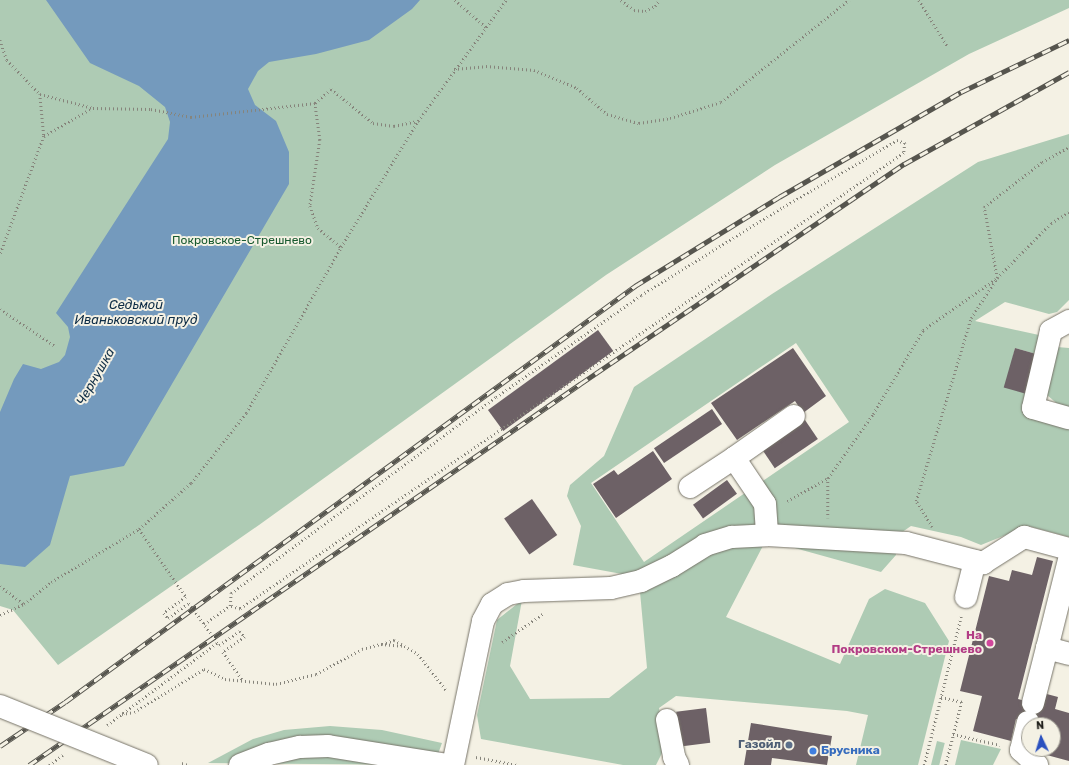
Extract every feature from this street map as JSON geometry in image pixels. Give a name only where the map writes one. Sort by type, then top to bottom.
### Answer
[{"type":"main road","points":[[1069,321],[1051,331],[1033,408],[1069,418]]},
{"type":"main road","points":[[690,487],[794,416]]},
{"type":"main road","points":[[734,458],[765,504],[768,535]]},
{"type":"main road","points":[[453,765],[483,621],[492,604],[508,594],[524,591],[611,588],[641,581],[672,566],[704,545],[732,537],[768,535],[829,537],[906,543],[983,562],[1024,538],[1069,549]]},
{"type":"main road","points":[[966,597],[975,560]]},
{"type":"main road","points":[[1029,717],[1069,560]]},
{"type":"main road","points":[[1047,648],[1069,654]]},
{"type":"main road","points":[[0,706],[147,765]]},
{"type":"main road","points":[[667,720],[674,757],[678,765]]},
{"type":"main road","points":[[0,721],[110,765]]},
{"type":"main road","points":[[240,765],[269,754],[300,747],[328,746],[446,765]]},
{"type":"main road","points":[[1028,757],[1036,765]]},
{"type":"path","points":[[455,0],[486,27]]},
{"type":"path","points":[[0,615],[24,604],[50,582],[139,529],[192,483],[246,413],[341,247],[418,121],[453,69],[506,0]]},
{"type":"path","points":[[621,0],[634,10],[645,11],[655,6],[659,0]]},
{"type":"path","points":[[453,69],[486,66],[534,70],[577,88],[607,114],[640,123],[670,118],[721,102],[849,0]]},
{"type":"path","points":[[919,0],[948,47]]},
{"type":"path","points":[[0,40],[7,60],[40,94],[93,108],[151,109],[191,117],[316,102],[331,89],[373,124],[394,126],[418,121]]},
{"type":"path","points":[[0,255],[44,136],[40,94]]},
{"type":"path","points":[[316,102],[320,140],[310,206],[318,228],[341,247]]},
{"type":"path","points":[[44,136],[93,108]]},
{"type":"path","points":[[897,140],[906,143],[904,153],[240,609],[230,606],[230,593],[496,397],[641,296],[783,207],[897,140]]},
{"type":"path","points":[[936,534],[916,501],[971,318],[997,278],[984,207],[1042,162],[1069,147]]},
{"type":"path","points":[[766,513],[828,478],[873,414],[923,330],[997,278],[1051,223],[1069,212]]},
{"type":"path","points":[[0,309],[55,346]]},
{"type":"path","points":[[828,478],[829,537]]},
{"type":"path","points":[[139,529],[186,597],[164,613],[168,618],[190,603],[219,646],[240,631],[245,637],[223,652],[243,680]]},
{"type":"path","points":[[0,586],[24,604]]},
{"type":"path","points":[[924,765],[966,597]]},
{"type":"path","points":[[204,624],[230,606]]},
{"type":"path","points":[[498,644],[551,608]]},
{"type":"path","points":[[122,714],[134,712],[204,669],[225,679],[276,684],[316,674],[362,649],[381,644],[390,639],[418,654],[464,714]]},
{"type":"path","points":[[104,727],[217,643]]},
{"type":"path","points":[[381,644],[402,646]]},
{"type":"path","points":[[941,697],[962,702],[946,765]]},
{"type":"path","points":[[953,734],[1021,750]]},
{"type":"path","points":[[49,765],[68,752]]},
{"type":"path","points":[[182,763],[188,765]]},
{"type":"green space","name":"Покровское-Стрешнево","points":[[0,0],[1069,0],[1069,8],[969,54],[775,165],[606,275],[259,525],[58,665],[13,610],[0,606]]},
{"type":"green space","points":[[1069,134],[1069,300],[1057,312],[1049,314],[1005,302],[975,321],[1039,335],[1041,342],[1036,354],[1015,348],[1006,387],[1027,393],[1023,412],[1069,425],[1069,537],[1028,526],[981,545],[961,537],[911,526],[895,537],[896,555],[881,572],[766,540],[726,617],[840,664],[869,599],[885,589],[925,603],[949,641],[918,765],[856,765],[868,715],[847,711],[676,696],[659,708],[666,745],[656,765],[623,765],[481,739],[477,715],[497,620],[522,600],[510,666],[530,699],[609,698],[647,668],[640,592],[622,574],[573,565],[581,526],[567,496],[570,485],[604,456],[634,387],[772,294],[978,162]],"holes":[[[796,343],[849,422],[644,562],[591,483]]]},
{"type":"green space","points":[[1057,347],[1069,348],[1069,408],[1061,407],[1047,395]]},
{"type":"green space","points":[[330,726],[382,730],[442,743],[434,765],[208,763],[253,739],[284,730]]},
{"type":"green space","points":[[961,740],[1001,749],[993,765],[955,765]]},
{"type":"green space","points":[[937,741],[945,743],[939,765],[931,765]]},
{"type":"water","name":"Седьмой Иваньковский пруд","points":[[46,0],[420,0],[412,9],[369,40],[316,54],[269,62],[258,71],[248,89],[255,105],[276,121],[289,152],[289,184],[124,466],[70,476],[50,545],[25,567],[0,564],[0,412],[14,379],[23,364],[41,369],[59,362],[65,355],[70,337],[68,327],[56,313],[168,139],[170,122],[165,107],[139,86],[90,63]]},
{"type":"building","points":[[598,330],[613,351],[503,431],[488,410]]},
{"type":"building","points":[[793,348],[826,396],[803,413],[795,401],[737,440],[711,403]]},
{"type":"building","points":[[1015,348],[1036,354],[1025,393],[1004,387]]},
{"type":"building","points":[[712,409],[722,424],[664,463],[654,448]]},
{"type":"building","points":[[805,420],[818,439],[775,468],[762,449]]},
{"type":"building","points":[[653,451],[672,479],[616,518],[593,484],[614,470],[618,475]]},
{"type":"building","points":[[727,480],[737,494],[703,518],[693,505]]},
{"type":"building","points":[[532,499],[557,535],[529,555],[504,519]]},
{"type":"building","points":[[1037,557],[1053,561],[1018,699],[1029,702],[1043,693],[1058,697],[1055,709],[1069,713],[1069,761],[1054,757],[1061,757],[1061,717],[1021,717],[1021,720],[1016,719],[1011,741],[973,731],[982,696],[960,691],[989,576],[1009,581],[1012,570],[1032,575]]},
{"type":"building","points":[[706,708],[710,743],[680,746],[676,712]]},
{"type":"building","name":"Газойл","points":[[751,723],[832,736],[827,765],[772,758],[771,765],[744,765]]},
{"type":"railway","points":[[0,746],[65,702],[635,286],[779,197],[961,92],[1069,40]]},
{"type":"railway","points":[[29,765],[580,384],[904,164],[1069,72]]},
{"type":"place","name":"На Покровском-Стрешнево","points":[[990,643]]},
{"type":"place","name":"Газойл","points":[[789,745]]},
{"type":"place","name":"Брусника","points":[[813,751]]},
{"type":"water label","name":"Чернушка","points":[[96,377]]}]
